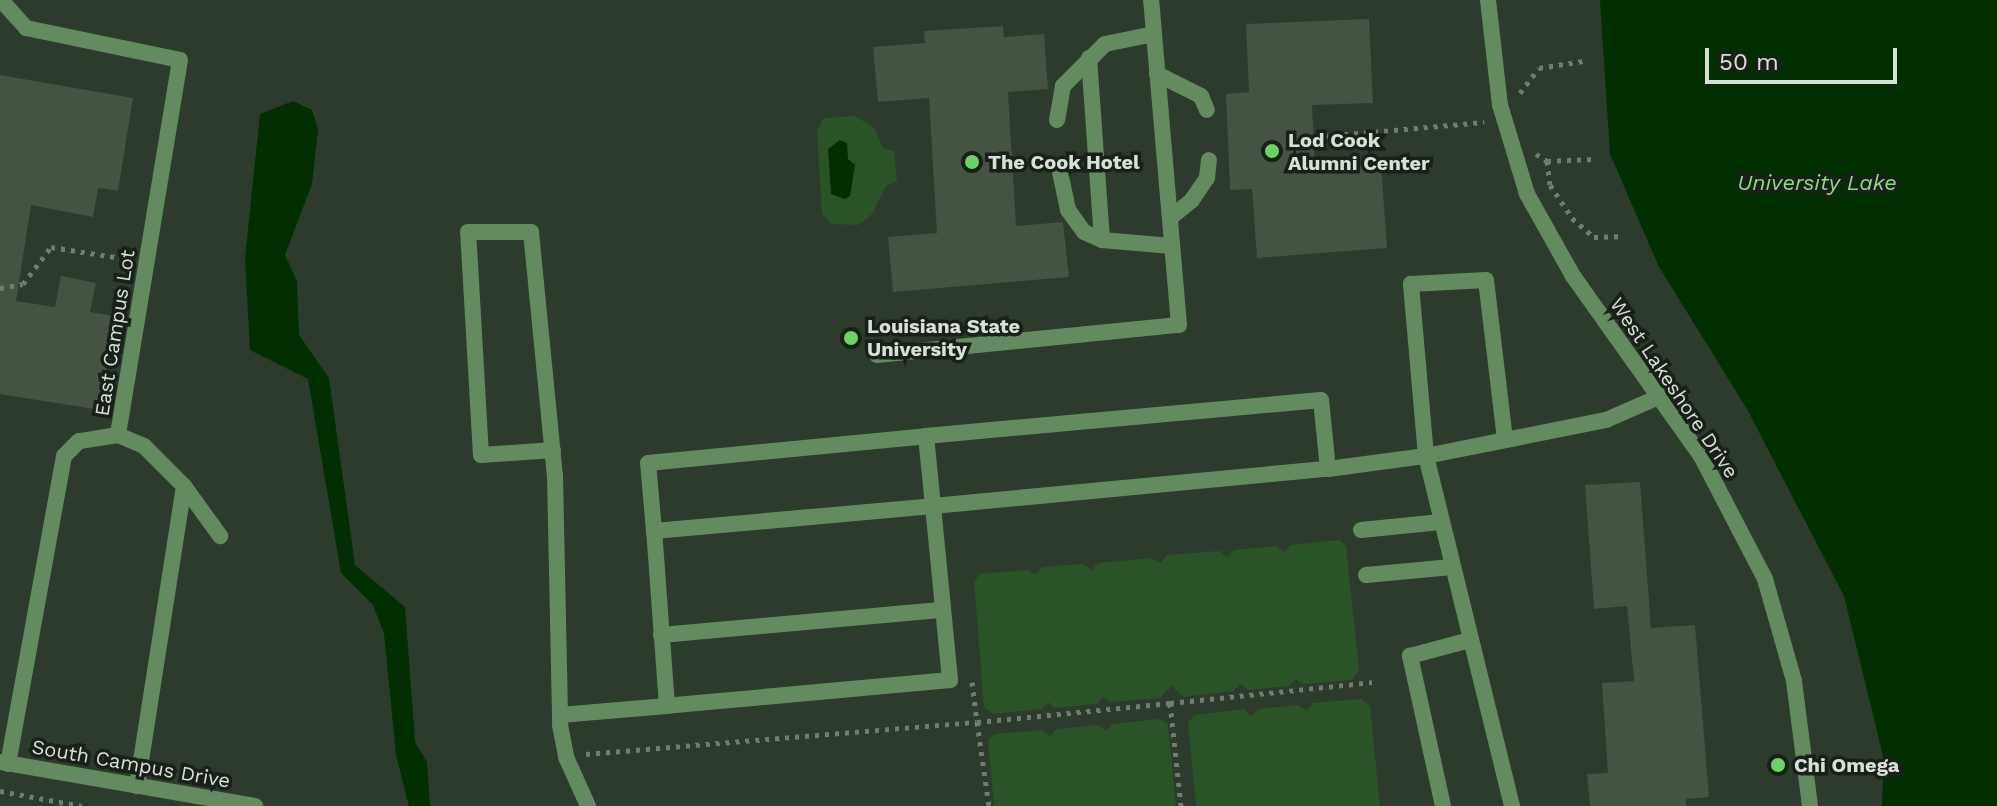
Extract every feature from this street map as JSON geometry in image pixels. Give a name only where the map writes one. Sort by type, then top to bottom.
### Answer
[{"type":"street","name":"East Campus Lot","points":[[1,0],[26,28],[180,60],[118,435],[79,441],[60,468],[4,763]]},
{"type":"street","points":[[877,355],[1179,325],[1151,0]]},
{"type":"street","name":"West Lakeshore Drive","points":[[1488,0],[1500,105],[1527,194],[1573,276],[1661,396],[1745,532],[1765,579],[1794,681],[1810,806]]},
{"type":"street","points":[[1057,120],[1063,86],[1089,58],[1105,44],[1154,34]]},
{"type":"street","points":[[1089,58],[1102,240]]},
{"type":"street","points":[[1157,74],[1192,90],[1207,110]]},
{"type":"street","points":[[1170,218],[1192,200],[1207,178],[1209,160]]},
{"type":"street","points":[[1060,172],[1068,210],[1084,232],[1102,240],[1172,246]]},
{"type":"street","points":[[553,450],[481,455],[468,232],[531,232],[553,450],[560,715],[566,757],[588,806]]},
{"type":"street","points":[[1505,440],[1486,280],[1411,284],[1426,456],[1512,806]]},
{"type":"street","points":[[654,531],[1328,469],[1426,456],[1606,420],[1661,396]]},
{"type":"street","points":[[667,706],[648,463],[1321,400],[1328,469]]},
{"type":"street","points":[[118,435],[144,446],[184,486],[220,536]]},
{"type":"street","points":[[560,715],[950,680],[926,436]]},
{"type":"street","points":[[137,786],[184,486]]},
{"type":"street","points":[[1361,530],[1441,522]]},
{"type":"street","points":[[1366,575],[1452,567]]},
{"type":"street","points":[[661,635],[943,610]]},
{"type":"street","points":[[1443,806],[1410,656],[1470,640]]},
{"type":"street","name":"South Campus Drive","points":[[4,763],[255,806]]},
{"type":"path","points":[[1518,104],[1539,68],[1583,61]]},
{"type":"path","points":[[1314,137],[1485,121]]},
{"type":"path","points":[[1526,144],[1547,161],[1593,159]]},
{"type":"path","points":[[1547,161],[1550,185],[1572,218],[1594,237],[1618,236]]},
{"type":"path","points":[[0,288],[23,284],[51,247],[147,262]]},
{"type":"path","points":[[581,754],[977,722],[1372,682]]},
{"type":"path","points":[[1170,703],[1181,806]]},
{"type":"path","points":[[977,722],[989,806]]},
{"type":"path","points":[[0,791],[82,806]]},
{"type":"shaded area","points":[[855,116],[874,128],[883,148],[894,151],[897,181],[886,186],[872,214],[858,225],[832,224],[822,214],[817,130],[824,118]]},
{"type":"shaded area","points":[[1339,540],[1346,546],[1359,670],[1352,680],[1303,684],[1296,679],[1289,686],[1248,690],[1240,684],[1234,691],[1184,697],[1171,686],[1160,698],[1111,702],[1103,697],[1097,704],[1055,708],[1048,702],[1042,709],[993,714],[984,707],[974,581],[980,574],[1028,570],[1035,575],[1042,567],[1083,564],[1092,570],[1098,563],[1151,558],[1160,563],[1167,555],[1220,551],[1227,557],[1234,550],[1276,546],[1284,552],[1291,545]]},
{"type":"shaded area","points":[[1361,699],[1370,706],[1380,806],[1196,806],[1188,723],[1194,715],[1244,709],[1251,716],[1259,709],[1298,705],[1307,711],[1313,703]]},
{"type":"shaded area","points":[[1160,719],[1168,724],[1176,806],[994,806],[988,741],[994,734],[1042,730],[1050,736],[1057,729],[1098,725],[1106,731],[1112,724]]},
{"type":"water","name":"University Lake","points":[[1600,0],[1997,0],[1997,806],[1882,806],[1884,760],[1844,596],[1747,409],[1659,267],[1610,154]]},
{"type":"water","points":[[293,101],[312,110],[318,129],[312,184],[285,255],[297,281],[299,335],[329,378],[355,565],[405,607],[415,742],[427,762],[430,806],[409,806],[396,755],[384,634],[373,605],[341,573],[308,379],[250,350],[245,258],[260,114]]},
{"type":"water","points":[[840,140],[847,143],[848,159],[855,165],[850,196],[845,199],[831,194],[828,149]]},
{"type":"building","name":"Lod Cook Alumni Center","points":[[1369,19],[1373,103],[1312,105],[1315,170],[1381,165],[1387,248],[1257,258],[1252,189],[1230,190],[1226,94],[1249,92],[1246,24]]},
{"type":"building","name":"The Cook Hotel","points":[[1003,26],[1004,37],[1044,34],[1048,89],[1008,92],[1016,226],[1063,222],[1069,277],[893,292],[888,237],[937,233],[929,98],[878,102],[873,47],[925,43],[924,31]]},
{"type":"building","points":[[0,75],[133,98],[118,191],[98,188],[93,217],[31,205],[16,301],[55,307],[61,276],[96,283],[90,312],[115,316],[100,410],[0,394]]},
{"type":"building","points":[[1640,482],[1651,628],[1695,625],[1709,797],[1686,799],[1686,806],[1590,806],[1587,774],[1608,773],[1602,683],[1634,681],[1627,606],[1594,609],[1585,485]]},
{"type":"place","name":"Lod Cook Alumni Center","points":[[1272,151]]},
{"type":"place","name":"The Cook Hotel","points":[[972,162]]},
{"type":"place","name":"Louisiana State University","points":[[851,338]]},
{"type":"place","name":"Chi Omega","points":[[1778,765]]}]
